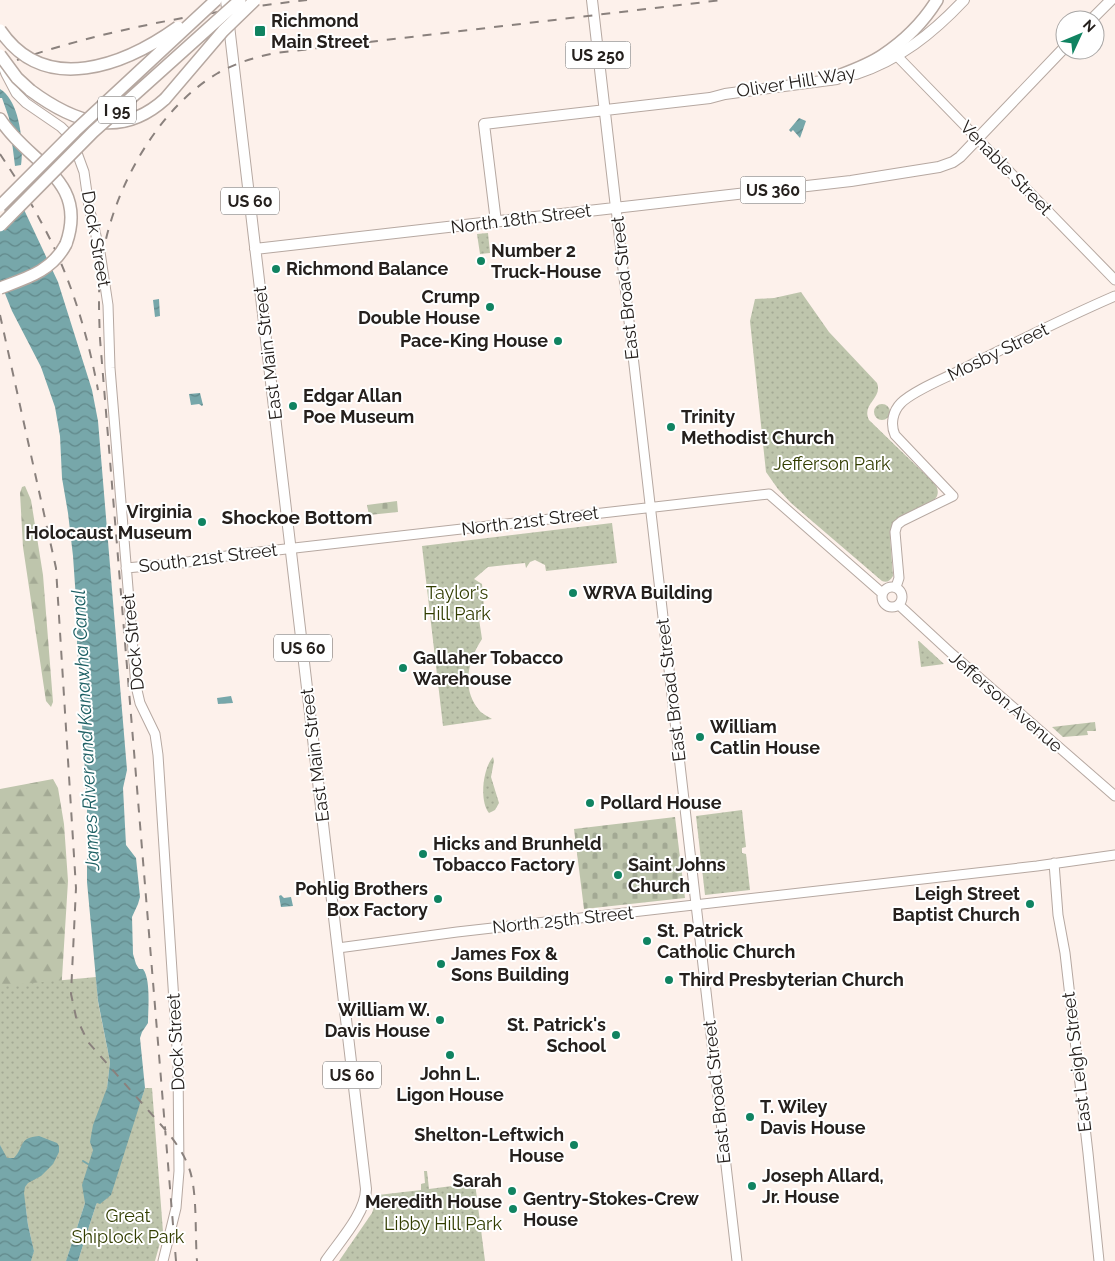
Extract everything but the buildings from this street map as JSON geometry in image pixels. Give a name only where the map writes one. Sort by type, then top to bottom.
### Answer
[{"type":"highway","points":[[0,30],[13,46],[39,63],[68,70],[84,69],[118,60],[135,53],[168,34],[216,0]]},
{"type":"highway","name":"I 95","points":[[0,206],[74,131],[216,0]]},
{"type":"highway","name":"I 95","points":[[0,226],[93,132],[240,0]]},
{"type":"highway","points":[[0,53],[17,78],[30,90],[54,106],[82,120],[122,122],[146,114],[165,99],[223,31],[255,0]]},
{"type":"highway","points":[[830,79],[860,68],[883,56],[920,23],[937,0]]},
{"type":"highway","points":[[0,119],[15,138],[61,183],[68,199],[71,224],[70,233],[62,251],[49,266],[41,272],[0,288]]},
{"type":"main road","name":"East Main Street","points":[[226,0],[366,1194],[360,1212],[326,1261]]},
{"type":"main road","name":"East Broad Street","points":[[592,0],[737,1261]]},
{"type":"main road","name":"Oliver Hill Way","points":[[496,222],[484,124],[710,98],[725,94],[844,78],[897,56],[926,37],[964,0]]},
{"type":"main road","points":[[1101,10],[1111,0]]},
{"type":"main road","name":"Dock Street","points":[[0,53],[6,74],[16,93],[26,103],[61,127],[73,142],[84,172],[89,207],[100,252],[108,305],[108,332],[136,686],[138,697],[157,743],[178,1062],[179,1171],[176,1208],[163,1261]]},
{"type":"main road","name":"Venable Street","points":[[897,56],[1115,280]]},
{"type":"main road","name":"North 18th Street","points":[[256,249],[855,180],[939,167],[953,162],[960,157],[1055,57]]},
{"type":"main road","name":"Mosby Street","points":[[896,587],[899,578],[896,526],[902,521],[953,496],[900,441],[894,432],[892,421],[899,406],[910,397],[1026,338],[1115,296]]},
{"type":"main road","name":"North 21st Street","points":[[291,549],[769,494],[882,593]]},
{"type":"main road","name":"South 21st Street","points":[[126,568],[291,549]]},
{"type":"main road","points":[[887,587],[896,587],[903,598],[899,606],[889,606],[883,600],[882,593],[887,587]]},
{"type":"main road","name":"Jefferson Avenue","points":[[899,606],[1115,796]]},
{"type":"main road","name":"North 25th Street","points":[[338,948],[457,932],[1054,864],[1115,855]]},
{"type":"main road","name":"East Leigh Street","points":[[1054,864],[1058,915],[1065,953],[1099,1261]]},
{"type":"green space","points":[[488,233],[490,253],[480,254],[477,234]]},
{"type":"green space","name":"Jefferson Park","points":[[801,292],[829,332],[877,383],[877,393],[867,414],[869,420],[936,485],[937,496],[930,504],[893,528],[890,536],[893,576],[887,582],[882,581],[791,503],[766,472],[750,321],[755,299],[774,298]]},
{"type":"green space","points":[[882,404],[888,406],[890,412],[888,418],[882,420],[876,418],[874,412],[876,406]]},
{"type":"green space","points":[[25,486],[31,500],[43,575],[53,702],[51,707],[46,701],[23,547],[20,493],[22,487]]},
{"type":"green space","points":[[397,501],[398,512],[369,515],[367,505]]},
{"type":"green space","name":"Taylor's Hill Park","points":[[612,523],[617,563],[546,571],[545,565],[535,560],[530,562],[526,568],[525,563],[488,567],[474,579],[482,584],[485,619],[479,619],[482,639],[470,665],[468,684],[473,702],[480,711],[492,719],[443,726],[422,546]]},
{"type":"green space","points":[[919,641],[944,664],[921,667]]},
{"type":"green space","points":[[1095,722],[1096,731],[1087,731],[1088,735],[1063,737],[1052,727]]},
{"type":"green space","points":[[493,757],[491,777],[499,803],[495,810],[489,813],[483,793],[485,776]]},
{"type":"green space","points":[[53,779],[58,788],[64,824],[68,881],[61,994],[107,1088],[84,1198],[66,1261],[31,1261],[34,1251],[26,1207],[0,1145],[0,789]]},
{"type":"green space","points":[[742,810],[746,847],[742,848],[742,853],[746,854],[750,890],[705,895],[696,816]]},
{"type":"green space","points":[[675,817],[685,898],[584,909],[574,829]]},
{"type":"green space","name":"Great Shiplock Park","points":[[96,977],[98,1002],[110,1062],[107,1088],[101,1103],[85,1203],[66,1261],[31,1261],[34,1251],[28,1225],[25,1187],[28,1183],[41,1176],[57,1159],[50,1140],[43,1138],[32,1137],[25,1140],[15,1158],[7,1158],[0,1145],[0,986]]},
{"type":"green space","name":"Great Shiplock Park","points":[[145,1088],[152,1088],[163,1232],[155,1261],[78,1261],[96,1205],[138,1109]]},
{"type":"green space","name":"Libby Hill Park","points":[[424,1171],[427,1171],[429,1189],[475,1183],[485,1261],[339,1261],[372,1213],[378,1195],[421,1190],[421,1184],[425,1183]]},
{"type":"water","points":[[0,89],[7,95],[16,113],[21,135],[21,165],[15,166],[9,118],[2,98],[0,98]]},
{"type":"water","points":[[799,118],[806,121],[800,138],[793,130],[791,132],[789,130]]},
{"type":"water","name":"James River and Kanawha Canal","points":[[19,199],[58,282],[92,390],[98,421],[127,770],[123,788],[126,845],[136,858],[140,897],[132,917],[133,954],[139,969],[143,969],[146,974],[149,1003],[148,1023],[140,1038],[145,1088],[111,1195],[100,1204],[97,1203],[78,1261],[66,1261],[85,1203],[82,1185],[93,1150],[90,1142],[93,1125],[107,1088],[110,1062],[98,1001],[87,882],[87,804],[77,645],[77,614],[73,556],[62,478],[60,436],[55,407],[41,367],[12,311],[0,281],[0,221],[10,201]]},
{"type":"water","points":[[159,299],[160,316],[155,317],[153,300]]},
{"type":"water","points":[[200,393],[203,405],[191,405],[189,394]]},
{"type":"water","points":[[231,696],[233,703],[218,704],[217,698]]},
{"type":"water","points":[[281,895],[284,898],[291,897],[293,906],[281,907],[279,896]]},
{"type":"water","points":[[39,1136],[57,1143],[59,1152],[53,1164],[41,1176],[28,1183],[25,1187],[28,1225],[34,1251],[31,1261],[0,1261],[0,1145],[7,1158],[14,1158],[25,1141]]},
{"type":"waterway","points":[[83,1161],[88,1164]]},
{"type":"railway","points":[[0,66],[37,53],[113,32],[229,10],[307,0]]},
{"type":"railway","points":[[176,1261],[100,339],[99,293],[101,266],[114,211],[125,183],[139,157],[174,109],[195,89],[218,73],[253,58],[276,53],[722,0]]},
{"type":"railway","points":[[0,154],[31,203],[60,260],[76,302],[98,390]]},
{"type":"railway","points":[[0,315],[56,568],[76,888],[71,994],[76,1017],[88,1042],[169,1134],[186,1161],[194,1188],[197,1261]]},
{"type":"place","name":"Richmond Main Street","points":[[260,31]]},
{"type":"place","name":"Number 2 Truck-House","points":[[481,261]]},
{"type":"place","name":"Richmond Balance","points":[[276,269]]},
{"type":"place","name":"Crump Double House","points":[[490,307]]},
{"type":"place","name":"Pace-King House","points":[[558,341]]},
{"type":"place","name":"Edgar Allan Poe Museum","points":[[293,406]]},
{"type":"place","name":"Trinity Methodist Church","points":[[671,427]]},
{"type":"place","name":"Virginia Holocaust Museum","points":[[202,522]]},
{"type":"place","name":"WRVA Building","points":[[573,593]]},
{"type":"place","name":"Gallaher Tobacco Warehouse","points":[[403,668]]},
{"type":"place","name":"William Catlin House","points":[[700,737]]},
{"type":"place","name":"Pollard House","points":[[590,803]]},
{"type":"place","name":"Hicks and Brunheld Tobacco Factory","points":[[423,854]]},
{"type":"place","name":"Saint Johns Church","points":[[618,875]]},
{"type":"place","name":"Pohlig Brothers Box Factory","points":[[438,899]]},
{"type":"place","name":"Leigh Street Baptist Church","points":[[1030,904]]},
{"type":"place","name":"St. Patrick Catholic Church","points":[[647,941]]},
{"type":"place","name":"James Fox & Sons Building","points":[[441,964]]},
{"type":"place","name":"Third Presbyterian Church","points":[[669,980]]},
{"type":"place","name":"William W. Davis House","points":[[440,1020]]},
{"type":"place","name":"St. Patrick's School","points":[[616,1035]]},
{"type":"place","name":"John L. Ligon House","points":[[450,1055]]},
{"type":"place","name":"T. Wiley Davis House","points":[[750,1117]]},
{"type":"place","name":"Shelton-Leftwich House","points":[[574,1145]]},
{"type":"place","name":"Joseph Allard, Jr. House","points":[[752,1186]]},
{"type":"place","name":"Sarah Meredith House","points":[[512,1191]]},
{"type":"place","name":"Gentry-Stokes-Crew House","points":[[513,1209]]},
{"type":"district","name":"Shockoe Bottom","points":[[297,517]]}]
